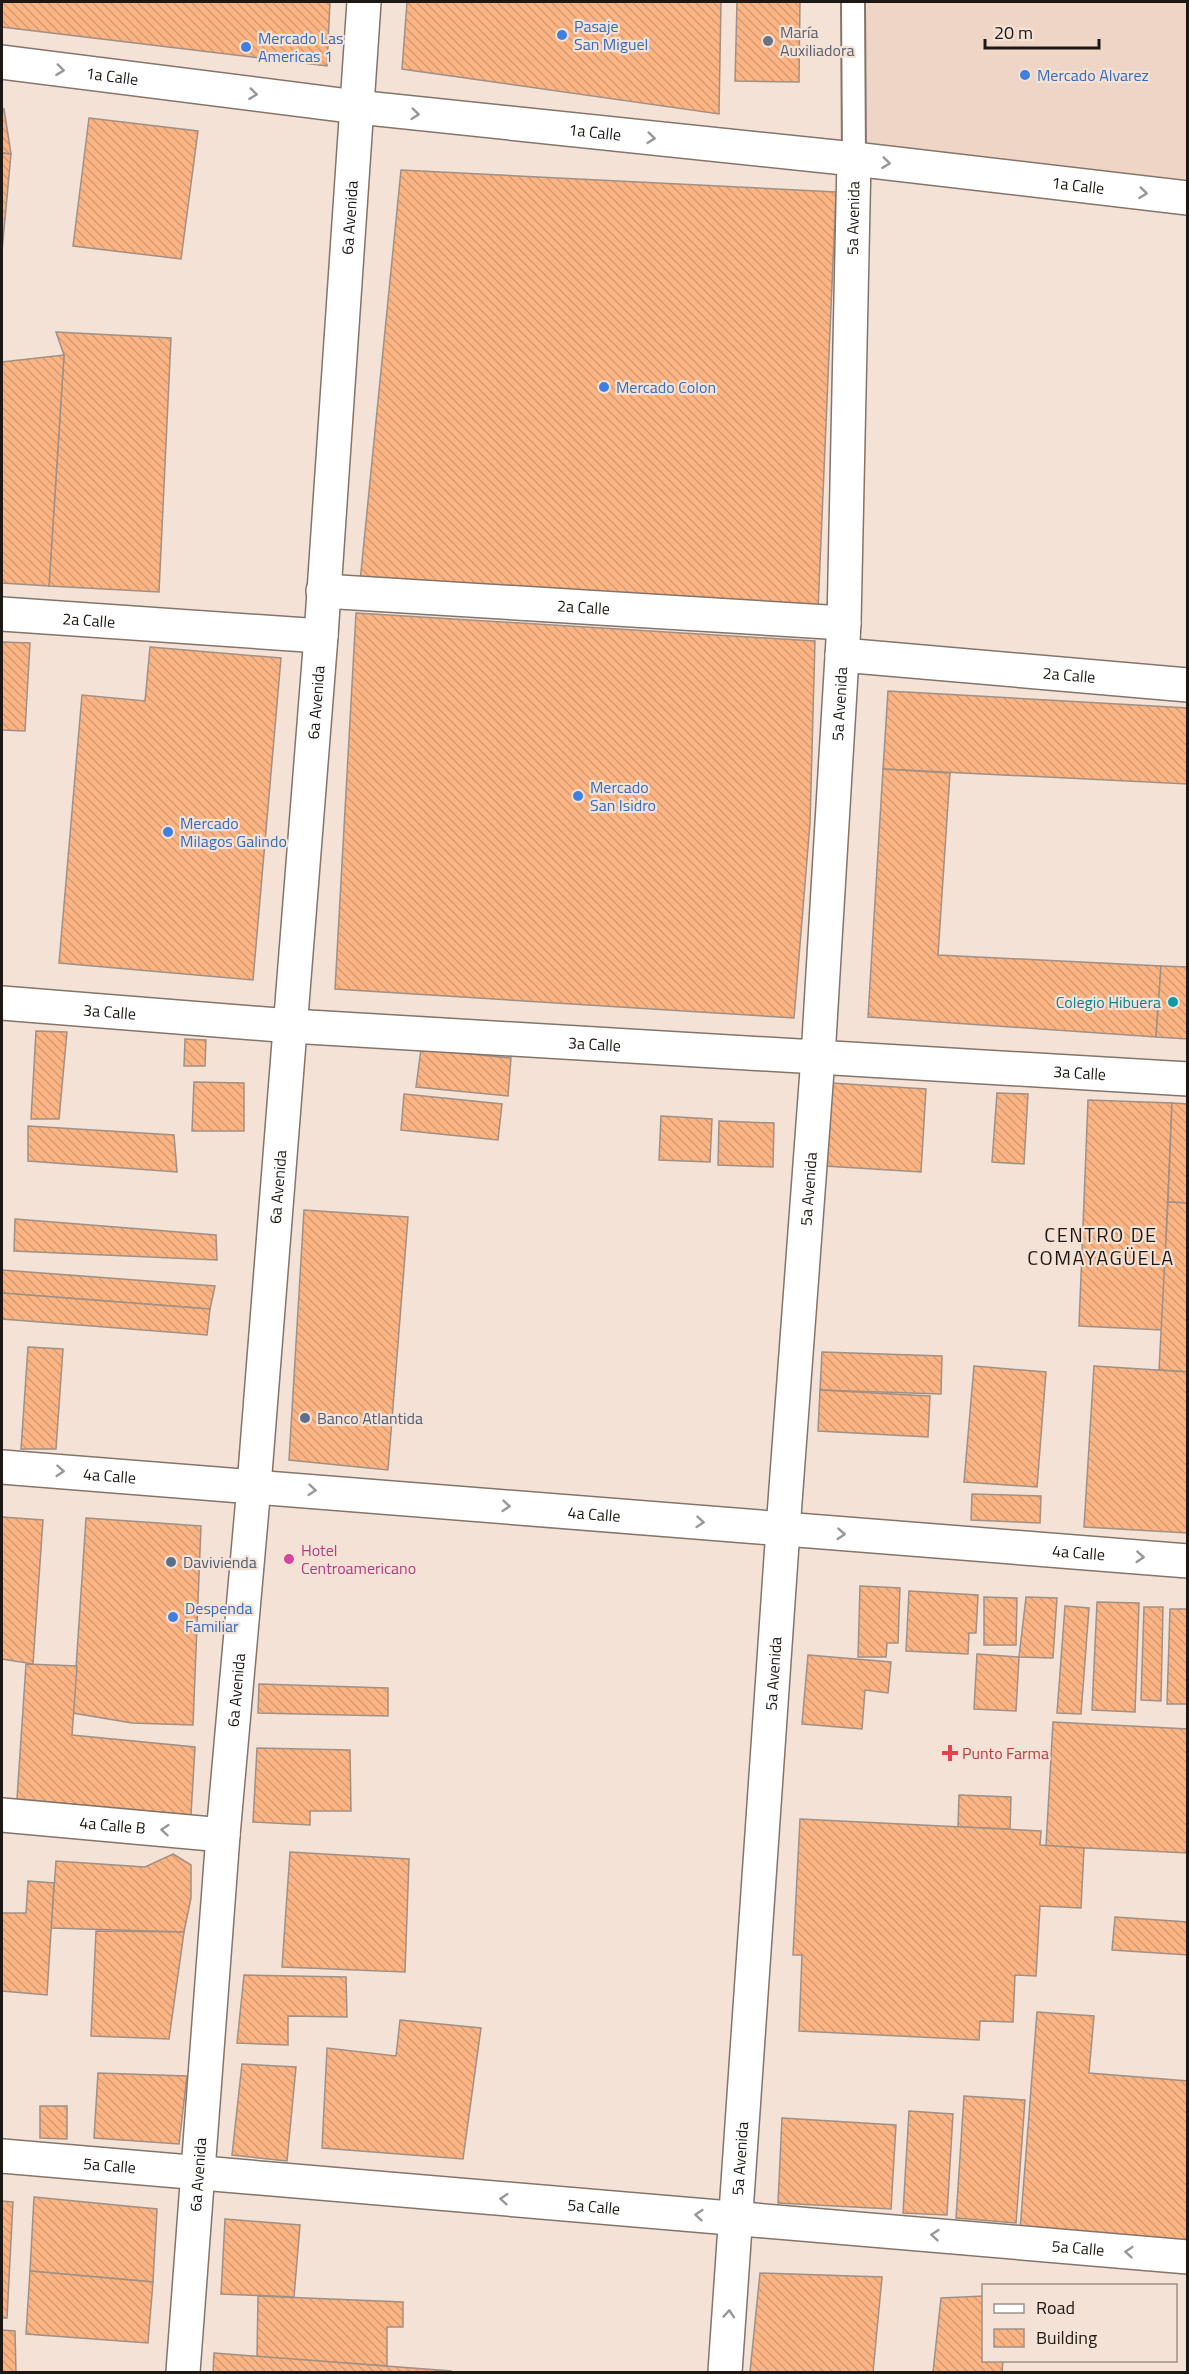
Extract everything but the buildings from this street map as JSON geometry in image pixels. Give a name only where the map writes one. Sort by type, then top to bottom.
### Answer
[{"type":"street","name":"6a Avenida","points":[[183,2373],[223,1835],[254,1486],[321,636],[364,2]]},
{"type":"street","name":"1a Calle","points":[[2,62],[357,108],[854,159],[1188,198]]},
{"type":"street","name":"5a Avenida","points":[[725,2373],[818,1057],[843,639],[854,159]]},
{"type":"street","name":"2a Calle","points":[[323,591],[843,639],[1188,685]]},
{"type":"street","name":"2a Calle","points":[[2,614],[321,636]]},
{"type":"street","name":"3a Calle","points":[[2,1003],[291,1026],[1188,1079]]},
{"type":"street","name":"4a Calle","points":[[2,1467],[1188,1561]]},
{"type":"street","name":"4a Calle B","points":[[2,1815],[223,1835]]},
{"type":"street","name":"5a Calle","points":[[2,2156],[1188,2257]]},
{"type":"lane","name":"5a Avenida","points":[[853,2],[854,159]]},
{"type":"shaded area","name":"Mercado Alvarez","points":[[867,2],[1187,2],[1187,187],[859,149]]},
{"type":"place","name":"Pasaje San Miguel","points":[[562,35]]},
{"type":"place","name":"María Auxiliadora","points":[[768,41]]},
{"type":"place","name":"Mercado Las Americas 1","points":[[246,47]]},
{"type":"place","name":"Mercado Alvarez","points":[[1025,75]]},
{"type":"place","name":"Mercado Colon","points":[[604,387]]},
{"type":"place","name":"Mercado San Isidro","points":[[578,796]]},
{"type":"place","name":"Mercado Milagos Galindo","points":[[168,832]]},
{"type":"place","name":"Colegio Hibuera","points":[[1173,1002]]},
{"type":"place","name":"Banco Atlantida","points":[[305,1418]]},
{"type":"place","name":"Hotel Centroamericano","points":[[289,1559]]},
{"type":"place","name":"Davivienda","points":[[171,1562]]},
{"type":"place","name":"Despenda Familiar","points":[[173,1617]]},
{"type":"place","name":"Punto Farma","points":[[950,1753]]},
{"type":"district","name":"CENTRO DE COMAYAGÜELA","points":[[1101,1246]]}]
